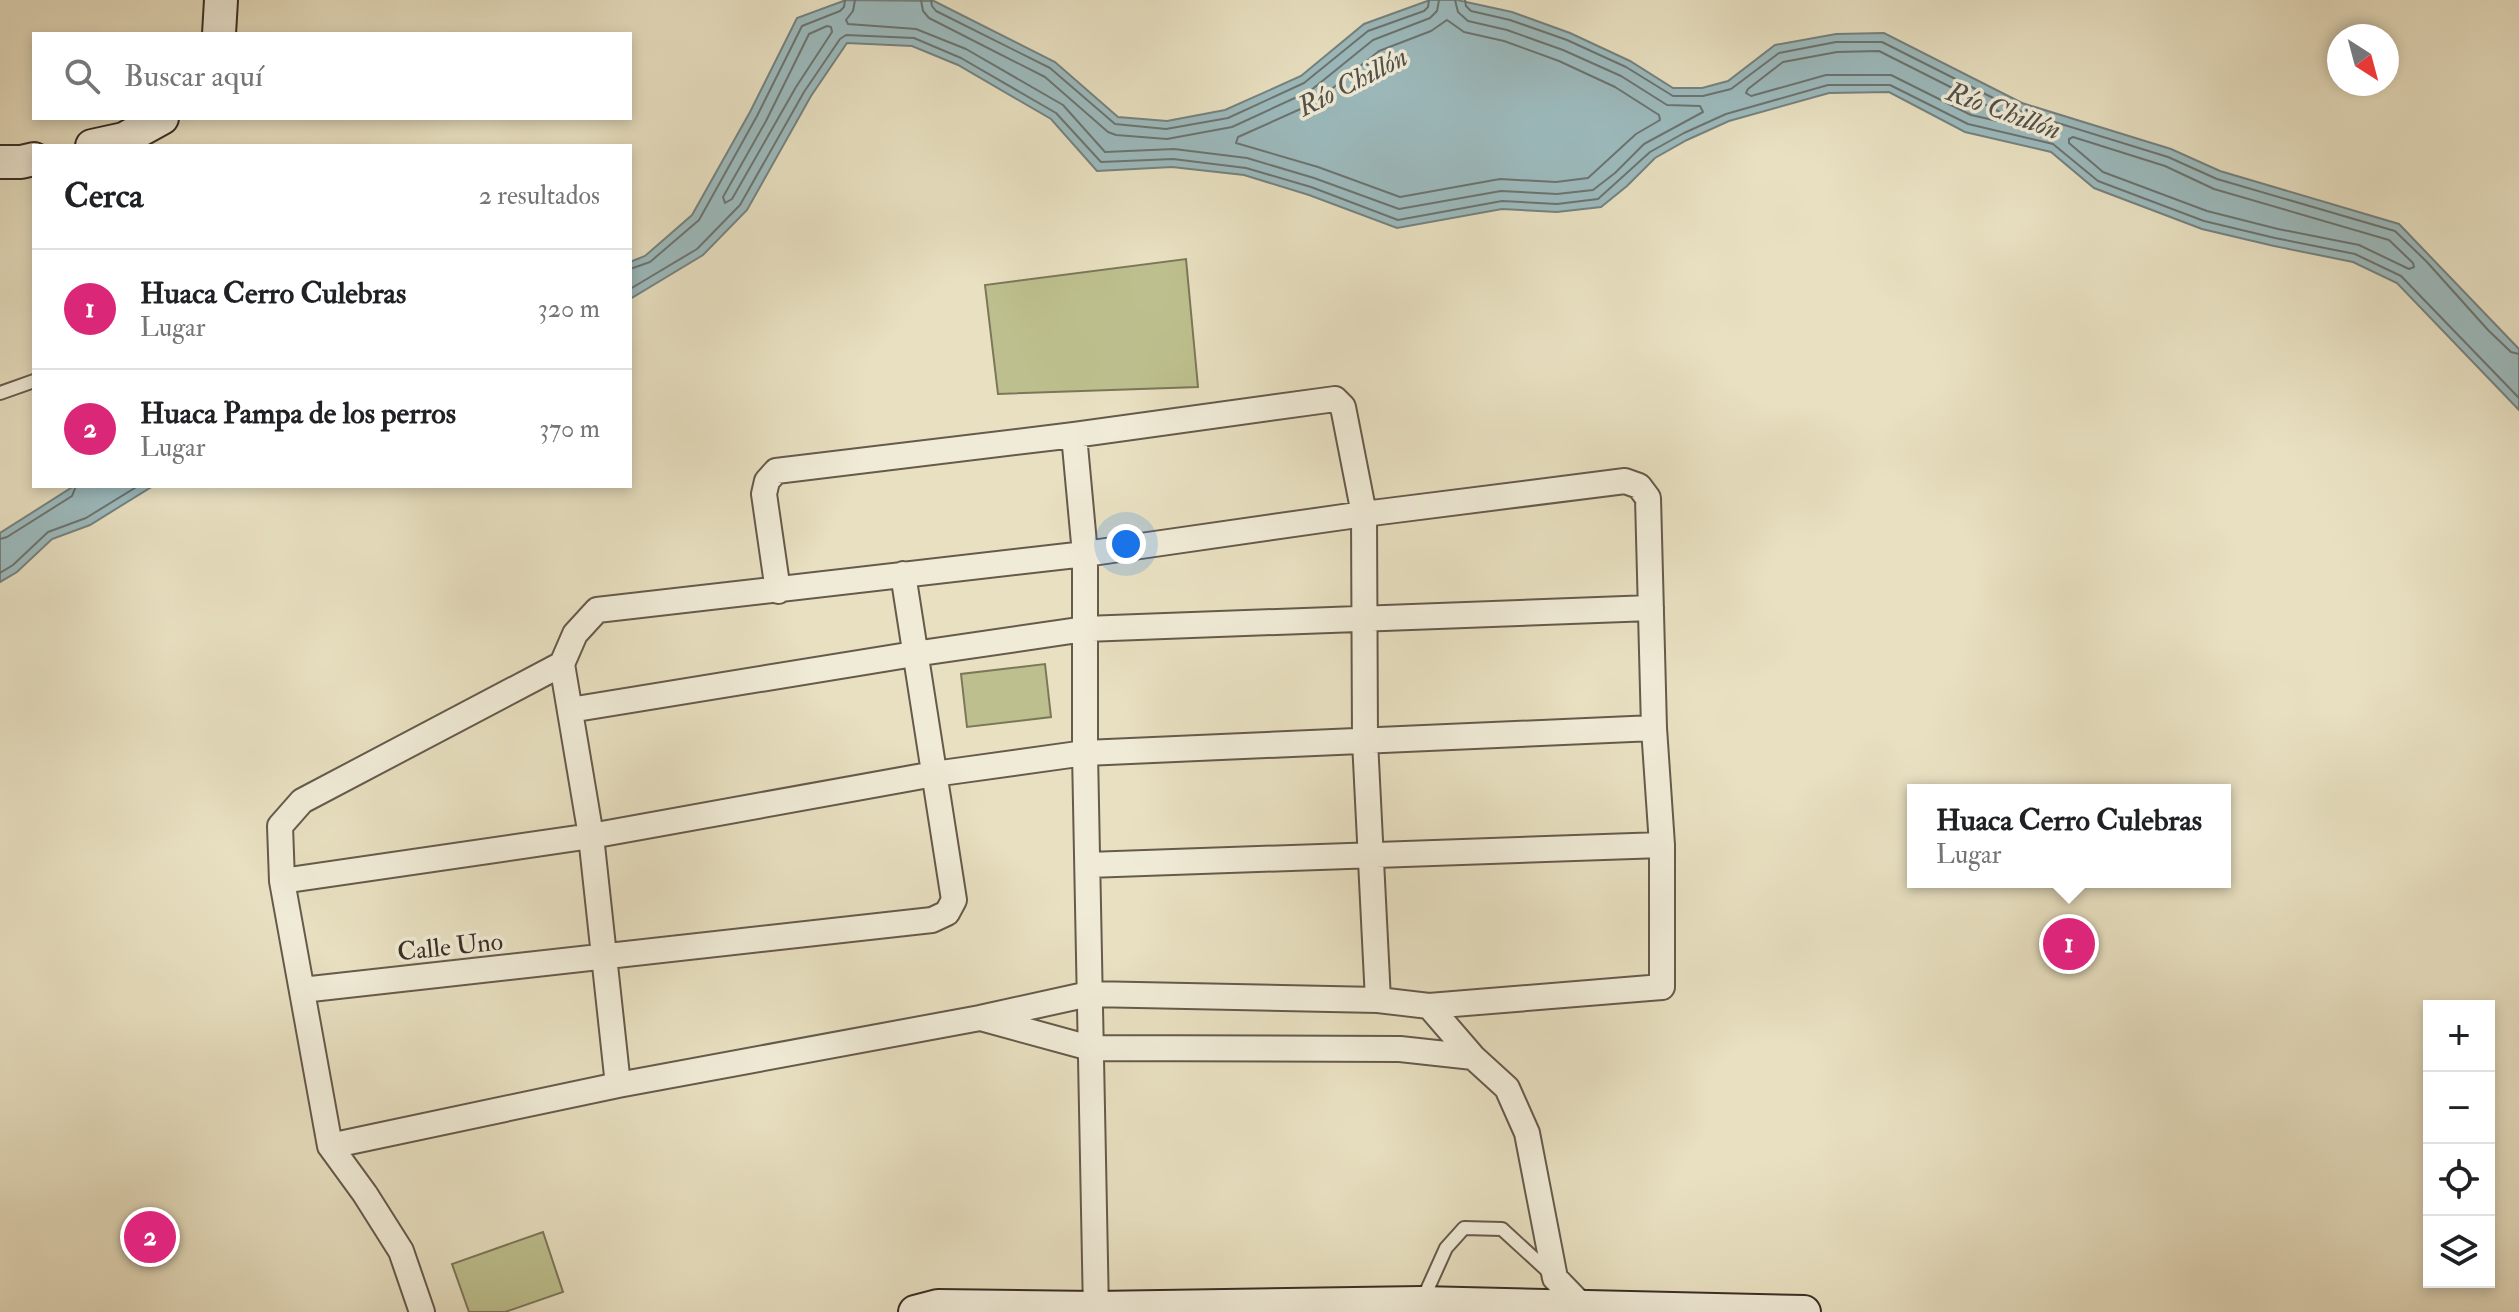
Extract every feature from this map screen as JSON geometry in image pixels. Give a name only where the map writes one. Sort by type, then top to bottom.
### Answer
[{"type":"street","points":[[219,32],[221,0]]},
{"type":"street","points":[[101,144],[124,139],[158,120]]},
{"type":"street","points":[[0,162],[32,159]]},
{"type":"street","points":[[778,591],[764,494],[767,481],[776,471],[1335,399],[1343,407],[1364,514],[1365,741],[1378,1000]]},
{"type":"street","points":[[1074,435],[1085,554],[1085,753],[1096,1310]]},
{"type":"street","points":[[330,1146],[618,1085],[980,1018],[1089,994],[1378,1000],[1429,1006],[1662,987],[1662,845],[1654,728],[1648,498],[1639,486],[1625,481],[1085,554],[597,610],[575,634],[562,664],[591,836],[618,1085]]},
{"type":"street","points":[[903,574],[934,774]]},
{"type":"street","points":[[570,710],[1085,629],[1651,608]]},
{"type":"street","points":[[422,1312],[401,1251],[330,1146],[282,881],[280,826],[302,801],[562,664]]},
{"type":"street","points":[[282,881],[591,836],[934,774],[1085,753],[1654,728]]},
{"type":"street","name":"Calle Uno","points":[[302,990],[932,920],[947,913],[954,900],[934,774]]},
{"type":"street","points":[[1088,865],[1662,845]]},
{"type":"street","points":[[1429,1006],[1473,1057],[1507,1088],[1527,1133],[1568,1301]]},
{"type":"street","points":[[980,1018],[1090,1048],[1400,1049],[1473,1057]]},
{"type":"street","points":[[915,1312],[938,1306],[1096,1310],[1568,1301],[1804,1312]]},
{"type":"lane","points":[[0,393],[32,382]]},
{"type":"lane","points":[[1421,1303],[1446,1248],[1464,1228],[1502,1229],[1568,1301]]},
{"type":"green space","points":[[1186,259],[1198,387],[998,394],[985,285]]},
{"type":"green space","points":[[1045,664],[1051,717],[967,727],[961,674]]},
{"type":"green space","points":[[543,1232],[563,1292],[505,1312],[469,1312],[452,1264]]},
{"type":"water","name":"Río Chillón","points":[[846,0],[934,1],[1055,62],[1118,117],[1167,121],[1225,110],[1301,76],[1364,24],[1430,0],[1457,0],[1512,12],[1570,33],[1630,61],[1673,88],[1702,88],[1728,81],[1775,45],[1836,34],[1884,33],[2022,103],[2171,149],[2220,171],[2399,224],[2519,349],[2519,410],[2397,283],[2353,262],[2202,229],[2094,188],[2051,152],[1965,132],[1889,92],[1829,93],[1729,121],[1655,158],[1601,207],[1557,212],[1502,209],[1397,228],[1244,175],[1172,167],[1097,171],[1051,119],[958,65],[912,46],[847,43],[811,96],[747,210],[703,255],[632,298],[632,261],[645,256],[692,215],[750,112],[797,18]]},
{"type":"water","points":[[71,488],[150,488],[90,525],[52,539],[17,572],[0,582],[0,533]]},
{"type":"place","name":"Huaca Cerro Culebras","points":[[2069,944]]},
{"type":"place","name":"Huaca Pampa de los perros","points":[[150,1237]]}]
